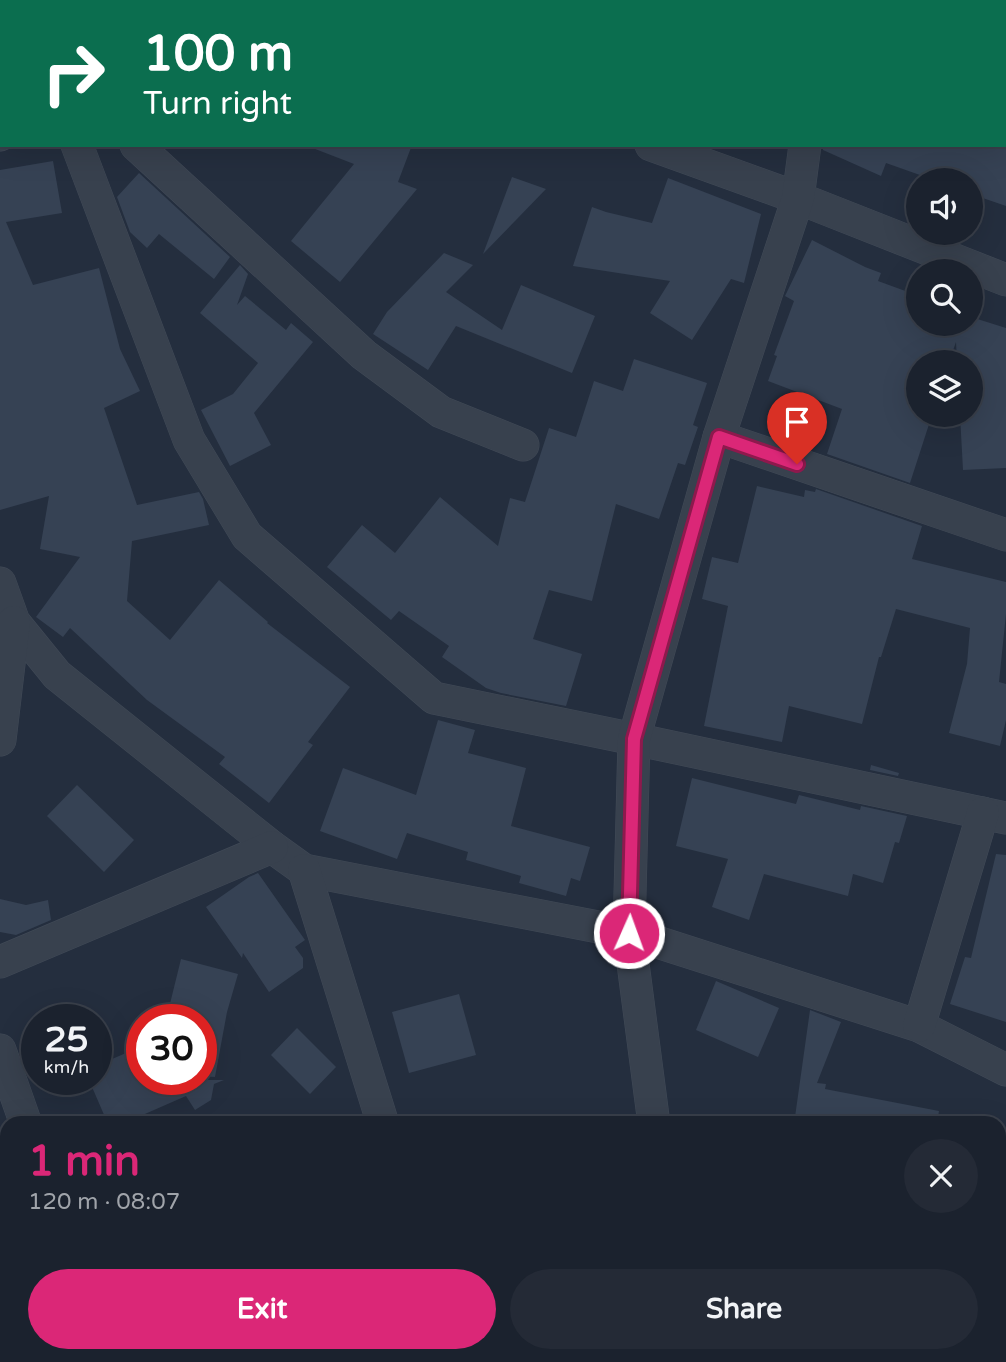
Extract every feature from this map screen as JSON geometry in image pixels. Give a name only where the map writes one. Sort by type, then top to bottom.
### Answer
[{"type":"street","points":[[79,147],[189,440],[247,536],[433,698],[994,816],[919,1026]]},
{"type":"street","points":[[138,147],[364,355],[441,412],[523,445]]},
{"type":"street","points":[[657,147],[798,198],[1006,280]]},
{"type":"street","points":[[653,1116],[629,933],[634,739],[719,437],[798,198],[805,147]]},
{"type":"street","points":[[719,437],[1006,535]]},
{"type":"street","points":[[0,583],[14,622],[57,675],[304,870],[629,933],[919,1026],[1006,1070]]},
{"type":"street","points":[[0,740],[14,622]]},
{"type":"street","points":[[0,962],[272,847]]},
{"type":"street","points":[[304,870],[381,1116]]},
{"type":"street","points":[[0,1050],[23,1116]]},
{"type":"building","points":[[310,147],[411,147],[398,182],[417,189],[340,282],[291,241],[354,164]]},
{"type":"building","points":[[823,147],[1006,147],[1006,206],[983,198],[983,168],[906,170],[886,163],[881,176],[823,150]]},
{"type":"building","points":[[53,161],[62,213],[6,222],[33,285],[99,268],[120,349],[140,391],[104,408],[137,505],[199,492],[209,525],[132,541],[127,601],[170,640],[219,580],[267,623],[350,687],[308,742],[313,745],[269,803],[219,764],[225,757],[147,700],[70,628],[63,637],[36,617],[80,557],[40,549],[49,496],[0,510],[0,170]]},
{"type":"building","points":[[139,173],[230,257],[214,279],[159,234],[147,248],[130,232],[117,197]]},
{"type":"building","points":[[512,177],[546,189],[483,254]]},
{"type":"building","points":[[668,178],[761,214],[744,283],[731,279],[692,340],[650,313],[670,281],[573,266],[592,207],[652,223]]},
{"type":"building","points":[[812,240],[881,273],[878,281],[906,291],[906,336],[983,336],[983,321],[1006,328],[1006,468],[963,470],[961,427],[983,427],[983,350],[956,350],[956,342],[953,350],[906,350],[906,427],[928,427],[910,483],[827,454],[842,409],[768,381],[777,356],[774,355],[794,301],[785,296]]},
{"type":"building","points":[[444,253],[473,265],[446,292],[502,330],[521,285],[595,316],[572,373],[456,326],[428,370],[373,334],[387,312]]},
{"type":"building","points":[[240,265],[248,274],[237,305],[245,296],[286,330],[291,323],[313,342],[254,413],[271,445],[230,466],[201,410],[233,394],[258,363],[200,313]]},
{"type":"building","points":[[634,359],[707,383],[693,425],[698,427],[685,465],[678,463],[659,519],[616,504],[592,601],[549,590],[533,639],[582,654],[566,706],[486,688],[442,657],[449,646],[399,611],[391,620],[327,567],[362,525],[395,553],[440,497],[498,546],[510,498],[525,502],[549,428],[576,437],[594,381],[623,391]]},
{"type":"building","points":[[757,486],[804,497],[805,490],[815,492],[816,489],[922,526],[912,559],[1006,582],[1006,614],[999,682],[1006,684],[1006,720],[1000,746],[949,733],[967,664],[970,628],[896,609],[879,657],[862,724],[789,706],[782,742],[704,726],[728,606],[702,599],[712,557],[738,563]]},
{"type":"building","points":[[438,720],[475,730],[468,753],[526,768],[511,826],[590,847],[580,881],[571,878],[566,896],[519,883],[521,876],[466,860],[468,852],[407,833],[397,859],[320,831],[343,768],[416,795]]},
{"type":"building","points":[[871,765],[899,773],[898,776],[870,770]]},
{"type":"building","points":[[692,778],[796,804],[799,795],[860,810],[861,806],[907,816],[899,843],[895,842],[883,883],[853,874],[848,896],[764,874],[749,920],[712,907],[728,859],[676,846]]},
{"type":"building","points":[[77,785],[134,840],[104,872],[47,816]]},
{"type":"building","points":[[996,854],[1006,855],[1006,1022],[950,1004],[965,957],[971,958]]},
{"type":"building","points":[[258,873],[305,940],[295,947],[303,958],[303,968],[269,992],[243,953],[242,958],[206,907]]},
{"type":"building","points":[[0,899],[26,905],[48,900],[51,920],[16,935],[0,932]]},
{"type":"building","points":[[181,959],[238,974],[227,1012],[217,1066],[217,1004],[170,1004]]},
{"type":"building","points":[[716,981],[779,1008],[758,1057],[696,1030]]},
{"type":"building","points":[[459,994],[476,1055],[409,1073],[392,1012]]},
{"type":"building","points":[[810,1010],[841,1022],[817,1083],[826,1084],[825,1089],[939,1111],[938,1116],[795,1116]]},
{"type":"building","points":[[297,1028],[336,1067],[310,1094],[271,1055]]},
{"type":"building","points":[[126,1053],[126,1095],[212,1095],[211,1100],[195,1110],[186,1096],[140,1116],[105,1116],[95,1095],[112,1095],[112,1059]]},
{"type":"route","points":[[629,933],[634,739],[719,437],[797,464]]}]
